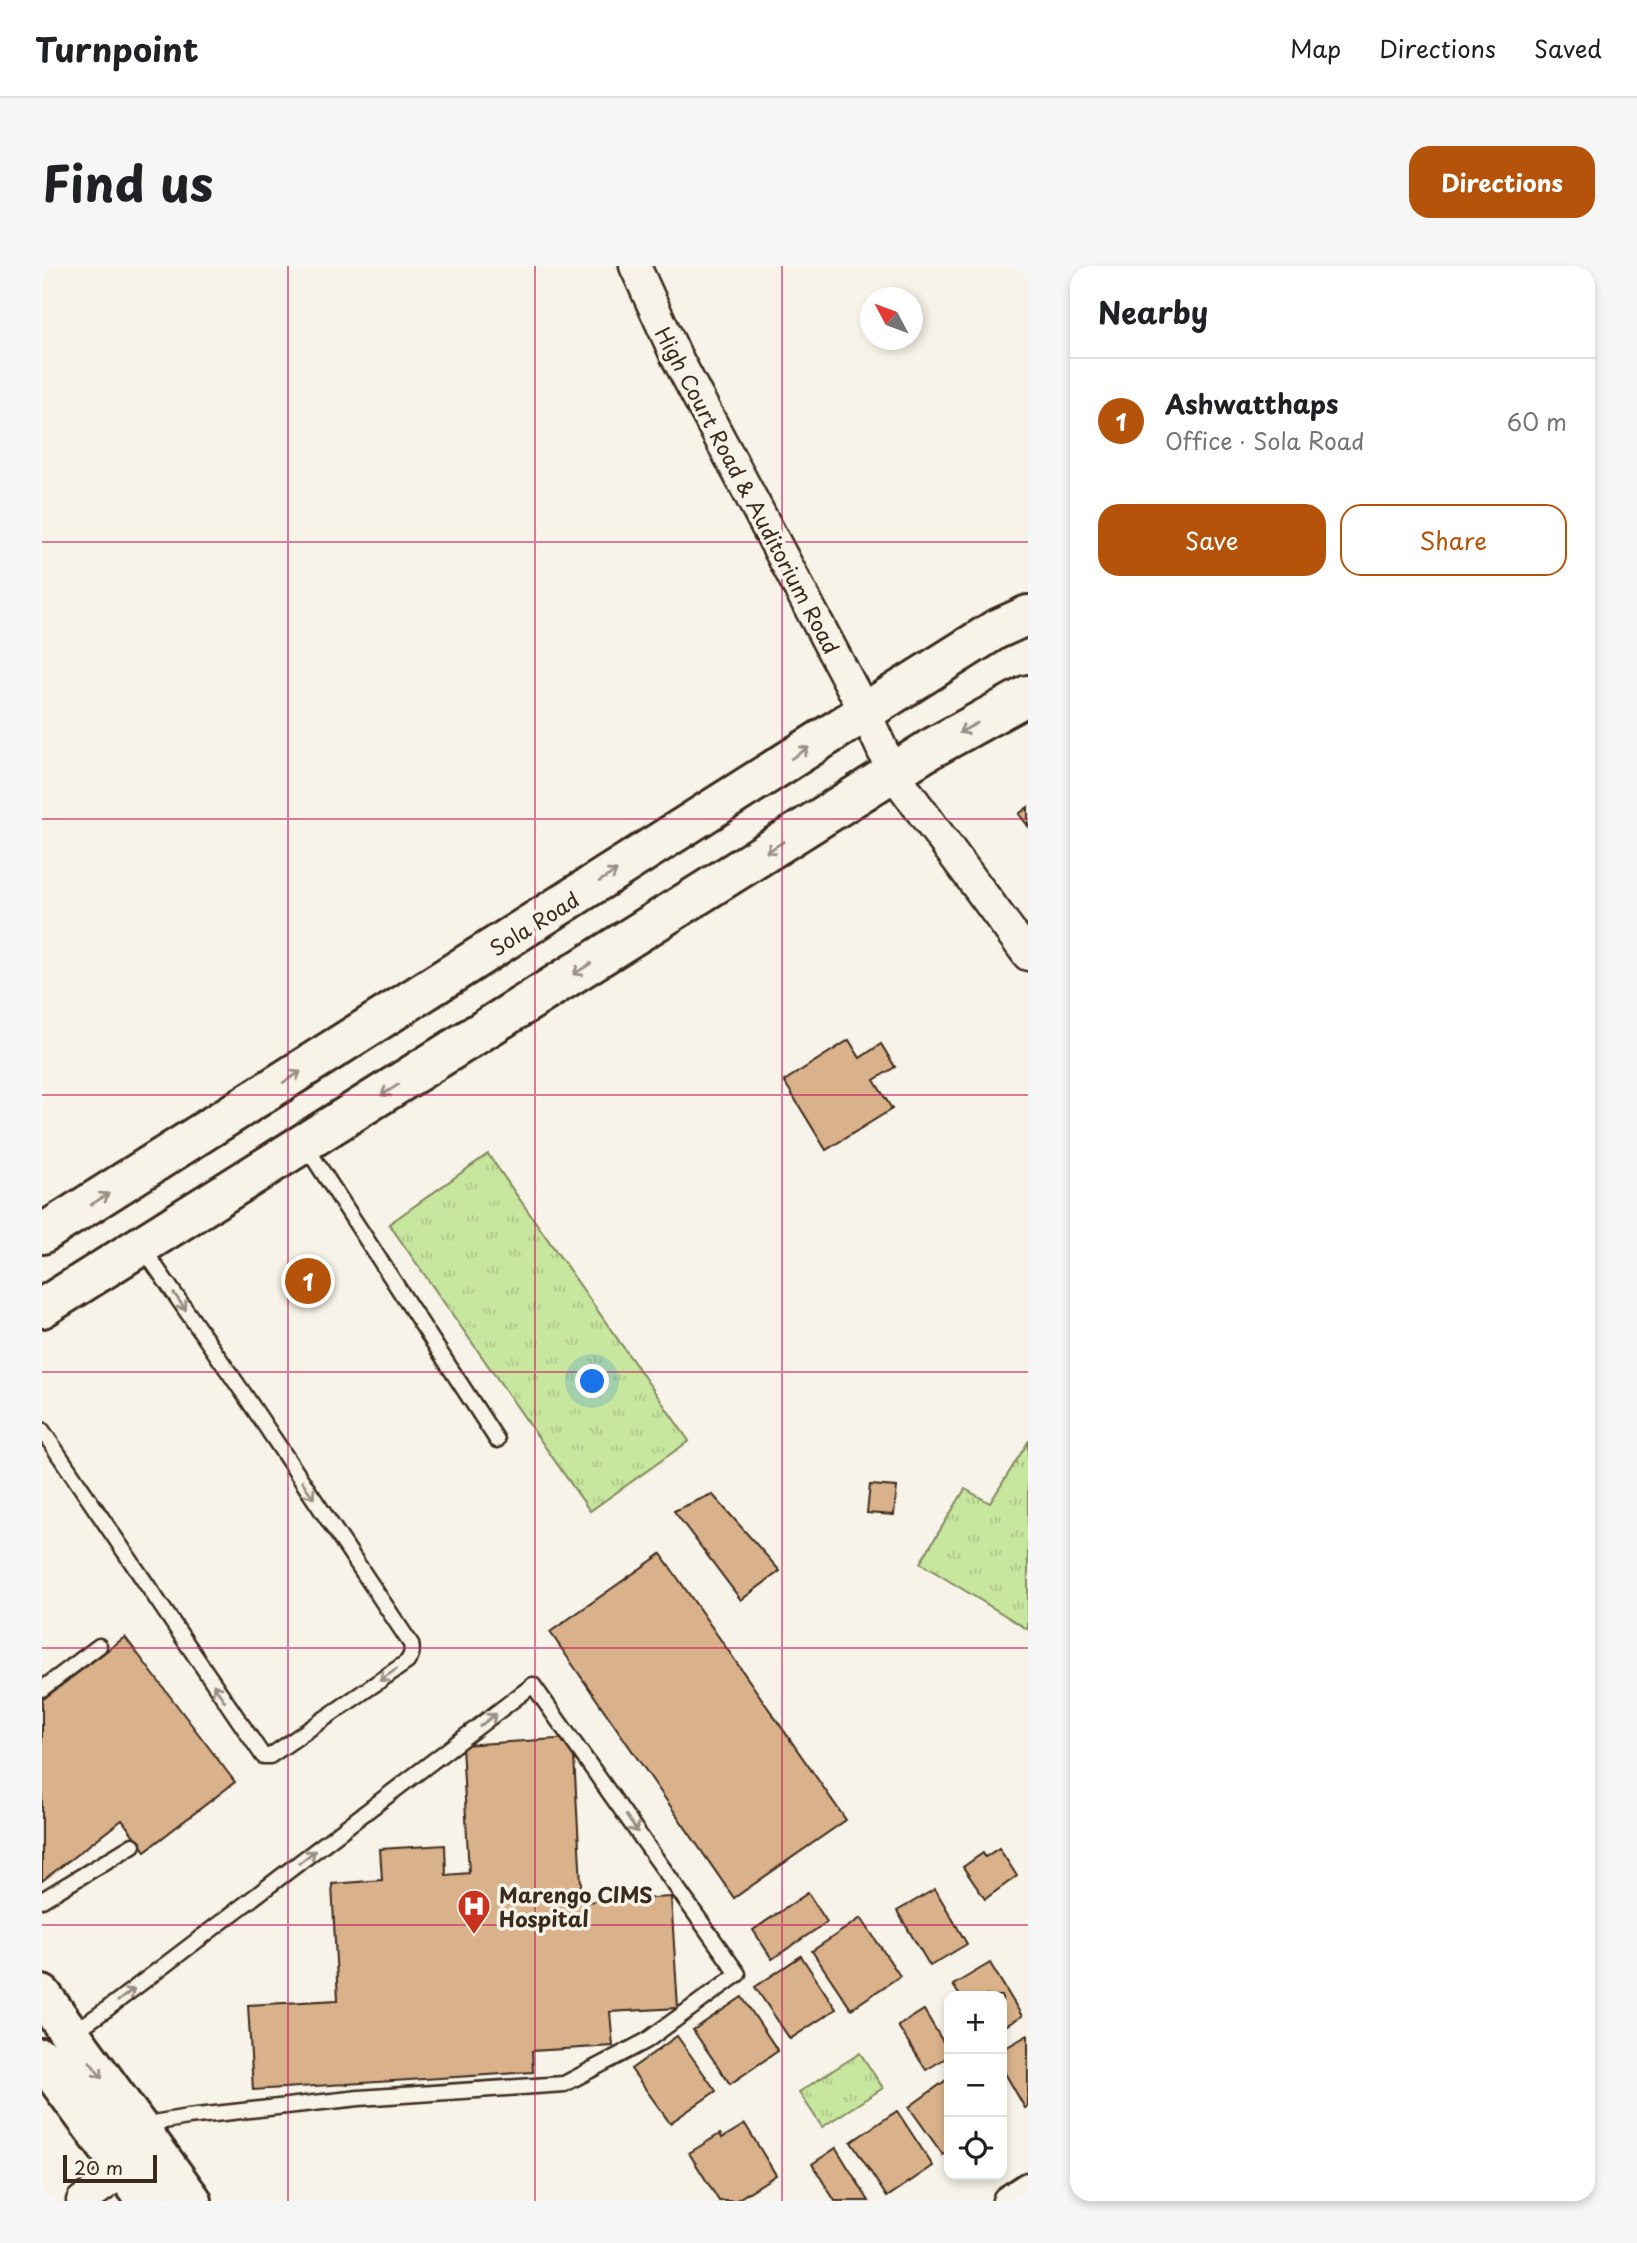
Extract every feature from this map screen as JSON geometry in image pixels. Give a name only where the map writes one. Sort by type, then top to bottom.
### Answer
[{"type":"main road","name":"Sola Road","points":[[42,1234],[995,630],[1028,615]]},
{"type":"main road","points":[[42,1308],[893,773],[1028,695]]},
{"type":"main road","points":[[42,1995],[56,2046],[124,2170],[146,2201]]},
{"type":"main road","points":[[56,2046],[136,2125],[192,2201]]},
{"type":"street","name":"High Court Road & Auditorium Road","points":[[635,266],[676,356],[865,712],[893,773],[1028,955]]},
{"type":"street","points":[[82,2201],[124,2170]]},
{"type":"street","points":[[1008,2201],[1028,2188]]},
{"type":"lane","points":[[304,1144],[497,1440]]},
{"type":"lane","points":[[42,1430],[263,1756],[270,1756],[407,1662],[411,1656],[411,1644],[242,1391],[141,1246]]},
{"type":"lane","points":[[42,1689],[99,1646]]},
{"type":"lane","points":[[56,2046],[534,1685],[738,1974],[646,2040],[564,2084],[359,2098],[136,2125]]},
{"type":"lane","points":[[42,1900],[133,1845]]},
{"type":"green space","points":[[488,1154],[689,1441],[590,1511],[389,1224]]},
{"type":"green space","points":[[1028,1442],[1027,1629],[920,1563],[965,1489],[990,1503]]},
{"type":"green space","points":[[860,2053],[883,2088],[822,2127],[799,2092]]},
{"type":"building","points":[[1028,807],[1028,826],[1019,814]]},
{"type":"building","points":[[849,1040],[860,1058],[881,1044],[895,1067],[874,1080],[892,1109],[826,1150],[784,1081]]},
{"type":"building","points":[[870,1485],[897,1487],[894,1515],[867,1513]]},
{"type":"building","points":[[712,1494],[780,1571],[741,1600],[674,1511]]},
{"type":"building","points":[[661,1554],[846,1820],[734,1898],[550,1632]]},
{"type":"building","points":[[125,1637],[235,1782],[145,1851],[122,1820],[42,1881],[42,1700]]},
{"type":"building","points":[[573,1738],[582,1902],[671,1897],[678,2008],[610,2012],[613,2046],[532,2051],[533,2072],[253,2090],[248,2005],[338,2000],[332,1884],[382,1880],[380,1849],[445,1845],[446,1875],[469,1873],[462,1745]]},
{"type":"building","points":[[999,1848],[1017,1876],[985,1899],[963,1867],[983,1853],[985,1857]]},
{"type":"building","points":[[935,1889],[967,1944],[930,1966],[897,1911]]},
{"type":"building","points":[[808,1893],[827,1922],[772,1959],[753,1930]]},
{"type":"building","points":[[861,1918],[900,1976],[851,2009],[812,1951]]},
{"type":"building","points":[[801,1956],[836,2009],[790,2039],[755,1987]]},
{"type":"building","points":[[990,1963],[1007,1991],[957,1991],[953,1985]]},
{"type":"building","points":[[1007,1991],[1022,2016],[1007,2025]]},
{"type":"building","points":[[742,1997],[778,2051],[730,2084],[693,2030]]},
{"type":"building","points":[[924,2010],[944,2044],[944,2059],[926,2070],[898,2026]]},
{"type":"building","points":[[1028,2035],[1028,2106],[1025,2108],[1007,2077],[1007,2047]]},
{"type":"building","points":[[677,2036],[716,2091],[670,2123],[631,2069]]},
{"type":"building","points":[[944,2082],[943,2155],[909,2107]]},
{"type":"building","points":[[897,2111],[933,2166],[887,2197],[851,2142]]},
{"type":"building","points":[[745,2124],[776,2175],[735,2201],[719,2201],[689,2153],[720,2134],[722,2138]]},
{"type":"building","points":[[836,2148],[869,2201],[835,2201],[812,2164]]},
{"type":"place","name":"Ashwatthaps","points":[[308,1281]]},
{"type":"place","name":"Marengo CIMS Hospital","points":[[474,1936]]}]
